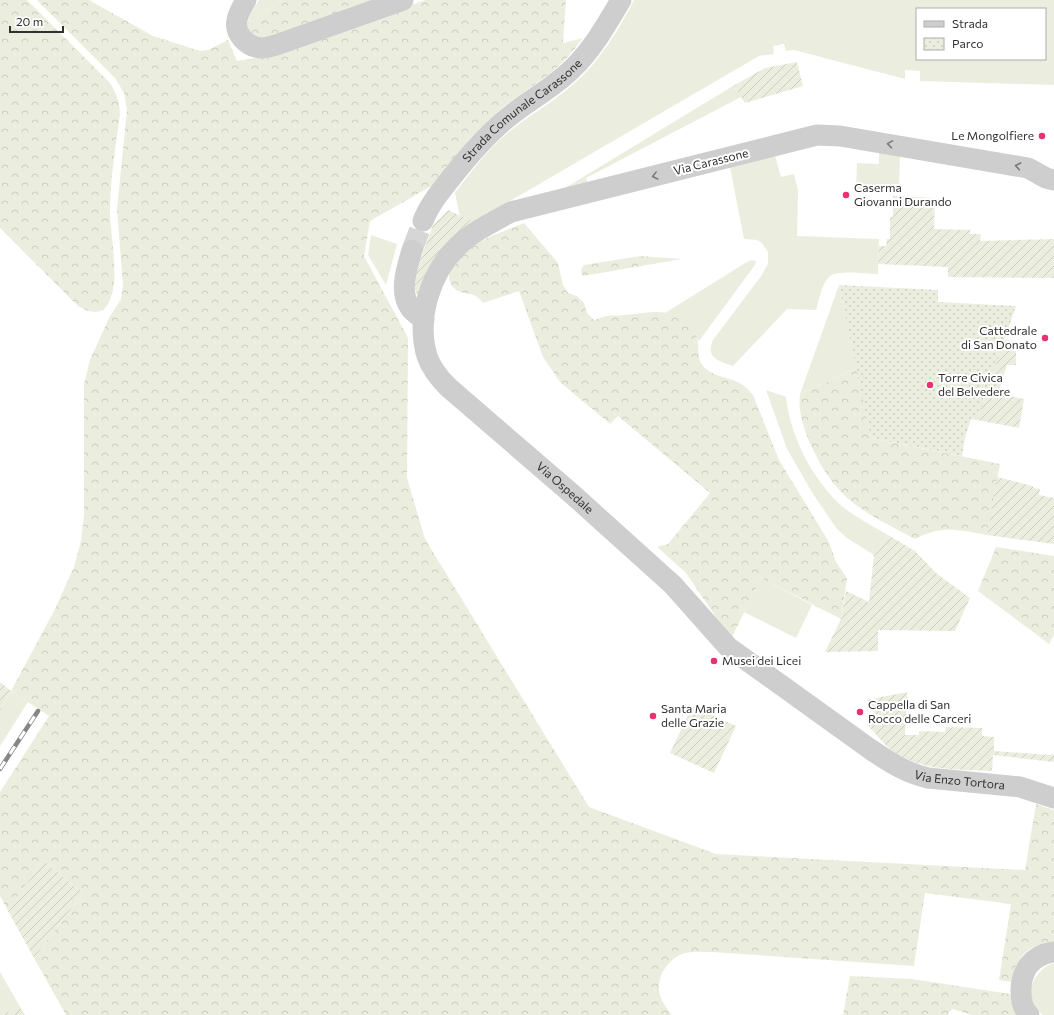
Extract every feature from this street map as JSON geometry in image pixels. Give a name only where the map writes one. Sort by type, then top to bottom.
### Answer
[{"type":"street","points":[[246,0],[237,20],[238,30],[244,41],[252,46],[265,48],[402,0]]},
{"type":"street","name":"Strada Comunale Carassone","points":[[423,221],[433,201],[469,155],[488,135],[512,114],[567,74],[578,63],[608,22],[621,0]]},
{"type":"street","name":"Via Carassone","points":[[424,320],[428,300],[439,268],[447,258],[472,234],[511,212],[782,144],[825,135],[847,137],[1028,168],[1046,178],[1054,180]]},
{"type":"street","points":[[412,250],[404,282],[405,293],[411,308],[424,320]]},
{"type":"street","name":"Via Ospedale","points":[[424,320],[425,348],[428,357],[432,368],[448,387],[572,494],[672,585],[728,647],[870,749]]},
{"type":"street","name":"Via Enzo Tortora","points":[[870,749],[891,763],[914,775],[928,778],[1020,787],[1054,798]]},
{"type":"street","points":[[1029,1015],[1023,1005],[1021,994],[1022,980],[1025,970],[1035,959],[1047,953],[1054,952]]},
{"type":"green space","points":[[0,0],[27,0],[109,82],[117,97],[120,114],[110,205],[114,255],[114,281],[109,302],[103,310],[91,312],[78,306],[0,228]]},
{"type":"green space","points":[[37,0],[89,0],[153,36],[200,51],[208,50],[228,40],[237,61],[277,54],[425,0],[566,0],[563,43],[583,38],[567,58],[552,72],[503,107],[482,127],[468,141],[435,184],[370,221],[364,256],[408,338],[407,478],[425,539],[589,807],[716,854],[1025,870],[1036,804],[1054,810],[1054,942],[1037,946],[1025,953],[1016,965],[1011,982],[999,980],[1011,904],[925,893],[914,966],[713,952],[685,953],[675,958],[666,966],[659,982],[659,992],[665,1006],[672,1015],[66,1015],[34,958],[83,893],[43,860],[8,911],[0,896],[0,792],[49,716],[11,691],[54,611],[74,567],[81,541],[84,515],[84,384],[90,360],[109,318],[121,299],[123,285],[117,209],[127,110],[124,93],[115,78]]},
{"type":"green space","points":[[259,0],[282,0],[247,24],[249,17]]},
{"type":"green space","points":[[282,0],[379,0],[269,40],[255,38],[248,30],[247,24]]},
{"type":"green space","points":[[634,0],[1054,0],[1054,85],[920,81],[920,71],[905,70],[905,79],[794,50],[786,51],[784,44],[773,46],[774,54],[759,56],[474,222],[460,216],[455,193],[478,164],[496,143],[520,123],[558,97],[576,82],[601,54]]},
{"type":"green space","points":[[797,62],[803,86],[745,103],[733,86],[765,68]]},
{"type":"green space","points":[[733,86],[741,97],[586,178],[588,184],[560,191]]},
{"type":"green space","points":[[879,148],[900,153],[899,193],[856,192],[857,163],[879,164]]},
{"type":"green space","points":[[775,156],[781,177],[794,174],[798,190],[797,236],[879,239],[878,274],[852,272],[838,273],[829,277],[824,284],[816,310],[787,309],[733,366],[715,358],[712,355],[711,346],[713,340],[761,276],[768,264],[768,252],[762,243],[757,240],[744,239],[730,167]]},
{"type":"green space","points":[[893,196],[935,198],[934,229],[970,230],[970,234],[981,234],[980,241],[1054,239],[1054,278],[948,277],[948,267],[878,264],[879,246],[886,246],[887,239],[890,239],[890,217],[893,217]]},
{"type":"green space","points":[[448,210],[474,222],[451,240],[436,256],[424,281],[419,300],[414,287],[414,277],[433,225]]},
{"type":"green space","points":[[524,223],[558,263],[563,285],[568,293],[577,296],[584,303],[587,313],[594,320],[606,316],[650,312],[663,312],[678,316],[687,322],[697,337],[701,364],[715,374],[741,384],[753,395],[779,460],[829,542],[836,562],[847,578],[841,619],[761,578],[731,639],[686,573],[657,547],[668,544],[710,493],[618,416],[610,424],[560,382],[543,357],[519,291],[483,303],[479,298],[471,294],[459,292],[450,282],[449,275],[451,268],[471,248],[487,238]]},
{"type":"green space","points":[[371,235],[397,244],[386,285],[368,255]]},
{"type":"green space","points":[[640,256],[682,259],[583,276],[582,273],[581,269],[584,265]]},
{"type":"green space","points":[[752,260],[756,261],[755,265],[699,341],[693,330],[686,322],[677,316],[665,313],[747,262]]},
{"type":"green space","points":[[839,285],[857,368],[800,394]]},
{"type":"green space","points":[[839,285],[938,290],[938,302],[1016,306],[977,420],[971,419],[965,438],[962,456],[871,438]]},
{"type":"green space","points":[[1004,340],[1016,341],[1016,365],[1007,365],[998,394],[1024,399],[1019,428],[977,420]]},
{"type":"green space","points":[[857,368],[871,438],[1000,464],[987,535],[958,530],[942,530],[915,539],[860,508],[844,495],[832,482],[818,460],[807,436],[801,415],[800,394]]},
{"type":"green space","points":[[766,390],[786,397],[792,427],[798,442],[813,471],[832,496],[848,511],[888,535],[874,555],[847,538],[837,529],[813,494],[787,449]]},
{"type":"green space","points":[[997,477],[1033,486],[1033,488],[1040,489],[1039,495],[1054,498],[1054,544],[987,535]]},
{"type":"green space","points":[[888,535],[915,551],[936,573],[970,598],[955,631],[878,630],[878,651],[825,652],[841,619],[846,591],[869,602],[874,555]]},
{"type":"green space","points":[[996,547],[1054,556],[1054,635],[1049,644],[978,591]]},
{"type":"green space","points":[[761,578],[812,605],[796,638],[744,612]]},
{"type":"green space","points":[[0,682],[11,691],[0,711]]},
{"type":"green space","points":[[11,691],[28,702],[0,746],[0,711]]},
{"type":"green space","points":[[907,692],[905,735],[919,735],[919,731],[945,732],[946,727],[982,728],[982,736],[994,737],[994,751],[1054,754],[1054,762],[993,755],[992,771],[939,768],[913,762],[890,749],[867,724],[874,712],[867,700]]},
{"type":"green space","points":[[692,706],[736,726],[714,773],[670,753]]},
{"type":"green space","points":[[43,860],[83,893],[34,958],[8,911]]},
{"type":"green space","points":[[1054,963],[1054,1015],[1043,1015],[1033,1001],[1031,994],[1032,986],[1039,972]]},
{"type":"green space","points":[[0,972],[19,1005],[3,1015],[0,1015]]},
{"type":"green space","points":[[850,976],[912,979],[1010,994],[1016,1015],[972,1015],[952,1009],[947,1015],[843,1015]]},
{"type":"green space","points":[[19,1005],[25,1015],[3,1015]]},
{"type":"tunnel","points":[[412,250],[423,221]]},
{"type":"railway","points":[[0,769],[38,711]]},
{"type":"place","name":"Le Mongolfiere","points":[[1042,136]]},
{"type":"place","name":"Caserma Giovanni Durando","points":[[846,195]]},
{"type":"place","name":"Cattedrale di San Donato","points":[[1045,338]]},
{"type":"place","name":"Torre Civica del Belvedere","points":[[930,385]]},
{"type":"place","name":"Musei dei Licei","points":[[714,661]]},
{"type":"place","name":"Cappella di San Rocco delle Carceri","points":[[860,712]]},
{"type":"place","name":"Santa Maria delle Grazie","points":[[653,716]]}]
